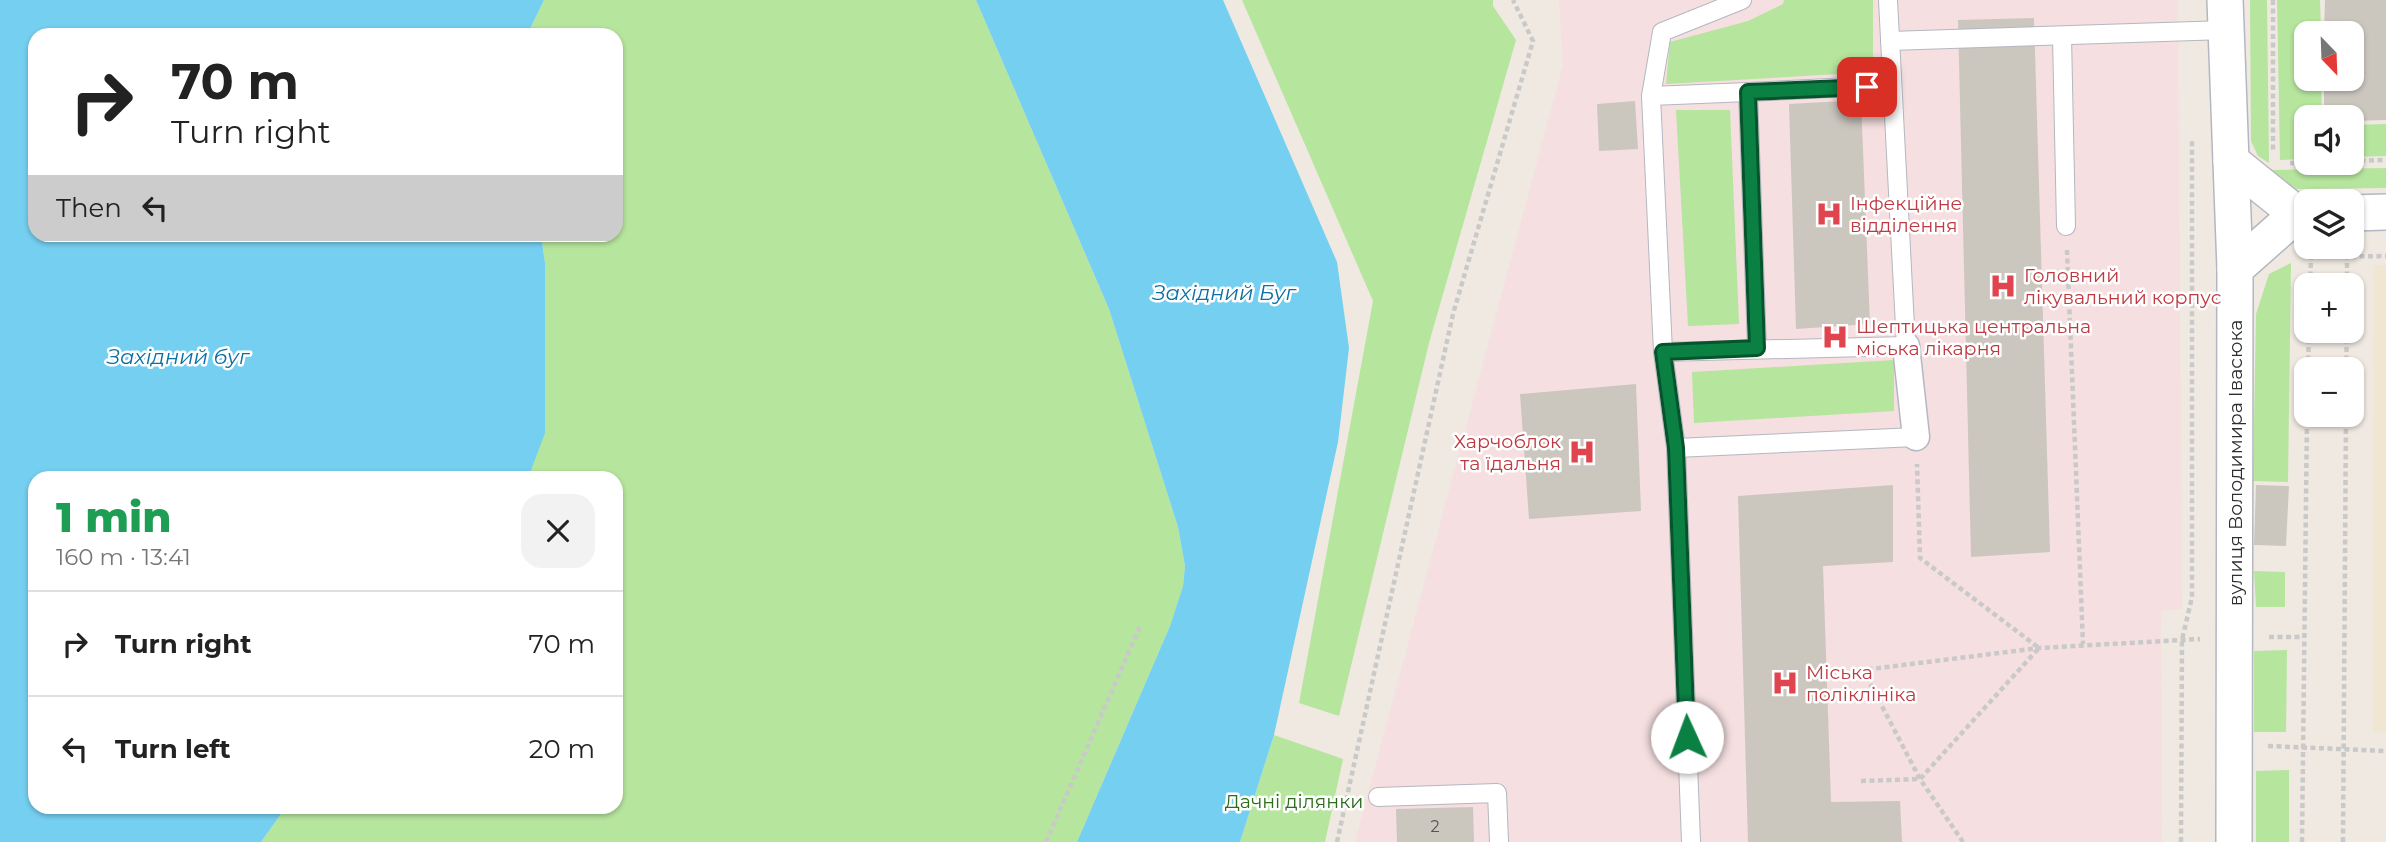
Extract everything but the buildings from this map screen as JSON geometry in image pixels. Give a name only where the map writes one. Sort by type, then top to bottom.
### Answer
[{"type":"street","name":"вулиця Володимира Івасюка","points":[[2225,15],[2235,269],[2234,842]]},
{"type":"street","points":[[2231,161],[2294,208]]},
{"type":"street","points":[[2364,213],[2386,212]]},
{"type":"street","points":[[2235,269],[2294,221]]},
{"type":"street","points":[[1906,346],[1916,437]]},
{"type":"lane","points":[[1691,842],[1676,448],[1663,352],[1651,96],[1662,32],[1742,0]]},
{"type":"lane","points":[[1663,352],[1906,346],[1888,0]]},
{"type":"lane","points":[[1889,41],[2062,37],[2225,15]]},
{"type":"lane","points":[[2062,37],[2066,226]]},
{"type":"lane","points":[[1651,96],[1891,85]]},
{"type":"lane","points":[[1748,92],[1757,348]]},
{"type":"lane","points":[[1676,448],[1916,437]]},
{"type":"lane","points":[[1378,797],[1497,793],[1499,842]]},
{"type":"path","points":[[1337,842],[1453,314],[1534,41],[1513,0]]},
{"type":"path","points":[[2273,0],[2273,164]]},
{"type":"path","points":[[2181,842],[2182,640],[2192,597],[2192,128]]},
{"type":"path","points":[[2364,161],[2386,160]]},
{"type":"path","points":[[2284,163],[2294,163]]},
{"type":"path","points":[[2066,226],[2083,644]]},
{"type":"path","points":[[2364,256],[2386,256]]},
{"type":"path","points":[[2302,842],[2307,427]]},
{"type":"path","points":[[2343,842],[2346,427]]},
{"type":"path","points":[[1916,437],[1920,558],[2039,648]]},
{"type":"path","points":[[1046,842],[1141,624]]},
{"type":"path","points":[[1963,842],[1920,779],[1863,670],[2083,644],[2235,637]]},
{"type":"path","points":[[1861,781],[1920,779],[2039,648]]},
{"type":"path","points":[[2235,743],[2386,751]]},
{"type":"shaded area","name":"Шептицька центральна міська лікарня","points":[[1559,0],[2178,0],[2182,609],[2161,611],[2162,842],[1355,842],[1563,65]]},
{"type":"shaded area","points":[[2374,265],[2386,265],[2386,733],[2373,732]]},
{"type":"green space","points":[[544,0],[976,0],[1109,309],[1178,527],[1185,566],[1183,586],[1170,626],[1077,842],[261,842],[281,814],[623,814],[623,471],[524,471],[545,263],[542,242],[623,242],[623,28],[530,28]]},
{"type":"green space","points":[[1242,0],[1493,0],[1493,6],[1516,40],[1429,343],[1339,716],[1299,703],[1373,301]]},
{"type":"green space","points":[[1784,0],[1873,0],[1873,72],[1666,84],[1670,42],[1748,21],[1783,4]]},
{"type":"green space","points":[[2250,0],[2267,0],[2269,163],[2258,156],[2251,141]]},
{"type":"green space","points":[[2277,0],[2320,0],[2321,21],[2294,21],[2294,91],[2321,91],[2322,105],[2294,105],[2294,159],[2280,160]]},
{"type":"green space","points":[[1676,110],[1730,110],[1739,324],[1688,326]]},
{"type":"green space","points":[[2386,124],[2386,156],[2364,157],[2364,125]]},
{"type":"green space","points":[[2364,168],[2386,168],[2386,188],[2296,189],[2272,170],[2294,170],[2294,175],[2364,175]]},
{"type":"green space","points":[[2291,263],[2288,482],[2253,481],[2256,314],[2269,274]]},
{"type":"green space","points":[[1894,360],[1894,411],[1694,423],[1692,372]]},
{"type":"green space","points":[[2254,571],[2285,572],[2285,607],[2256,607]]},
{"type":"green space","points":[[2287,650],[2286,732],[2254,732],[2254,651]]},
{"type":"green space","name":"Дачні ділянки","points":[[1274,735],[1343,759],[1325,842],[1240,842]]},
{"type":"green space","points":[[2289,770],[2289,842],[2256,842],[2256,771]]},
{"type":"water","name":"Західний буг","points":[[0,0],[544,0],[530,28],[28,28],[28,242],[542,242],[545,263],[545,433],[531,471],[28,471],[28,814],[281,814],[261,842],[0,842]]},
{"type":"water","name":"Західний Буг","points":[[976,0],[1223,0],[1337,262],[1349,348],[1338,442],[1274,735],[1240,842],[1077,842],[1170,626],[1183,586],[1185,566],[1178,527],[1109,309]]},
{"type":"place","name":"Інфекційне відділення","points":[[1829,214]]},
{"type":"place","name":"Головний лікувальний корпус","points":[[2003,286]]},
{"type":"place","name":"Шептицька центральна міська лікарня","points":[[1835,337]]},
{"type":"place","name":"Харчоблок та їдальня","points":[[1582,452]]},
{"type":"place","name":"Міська поліклініка","points":[[1785,683]]},
{"type":"route","points":[[1687,737],[1676,448],[1663,352],[1757,348],[1748,92],[1867,87]]}]
